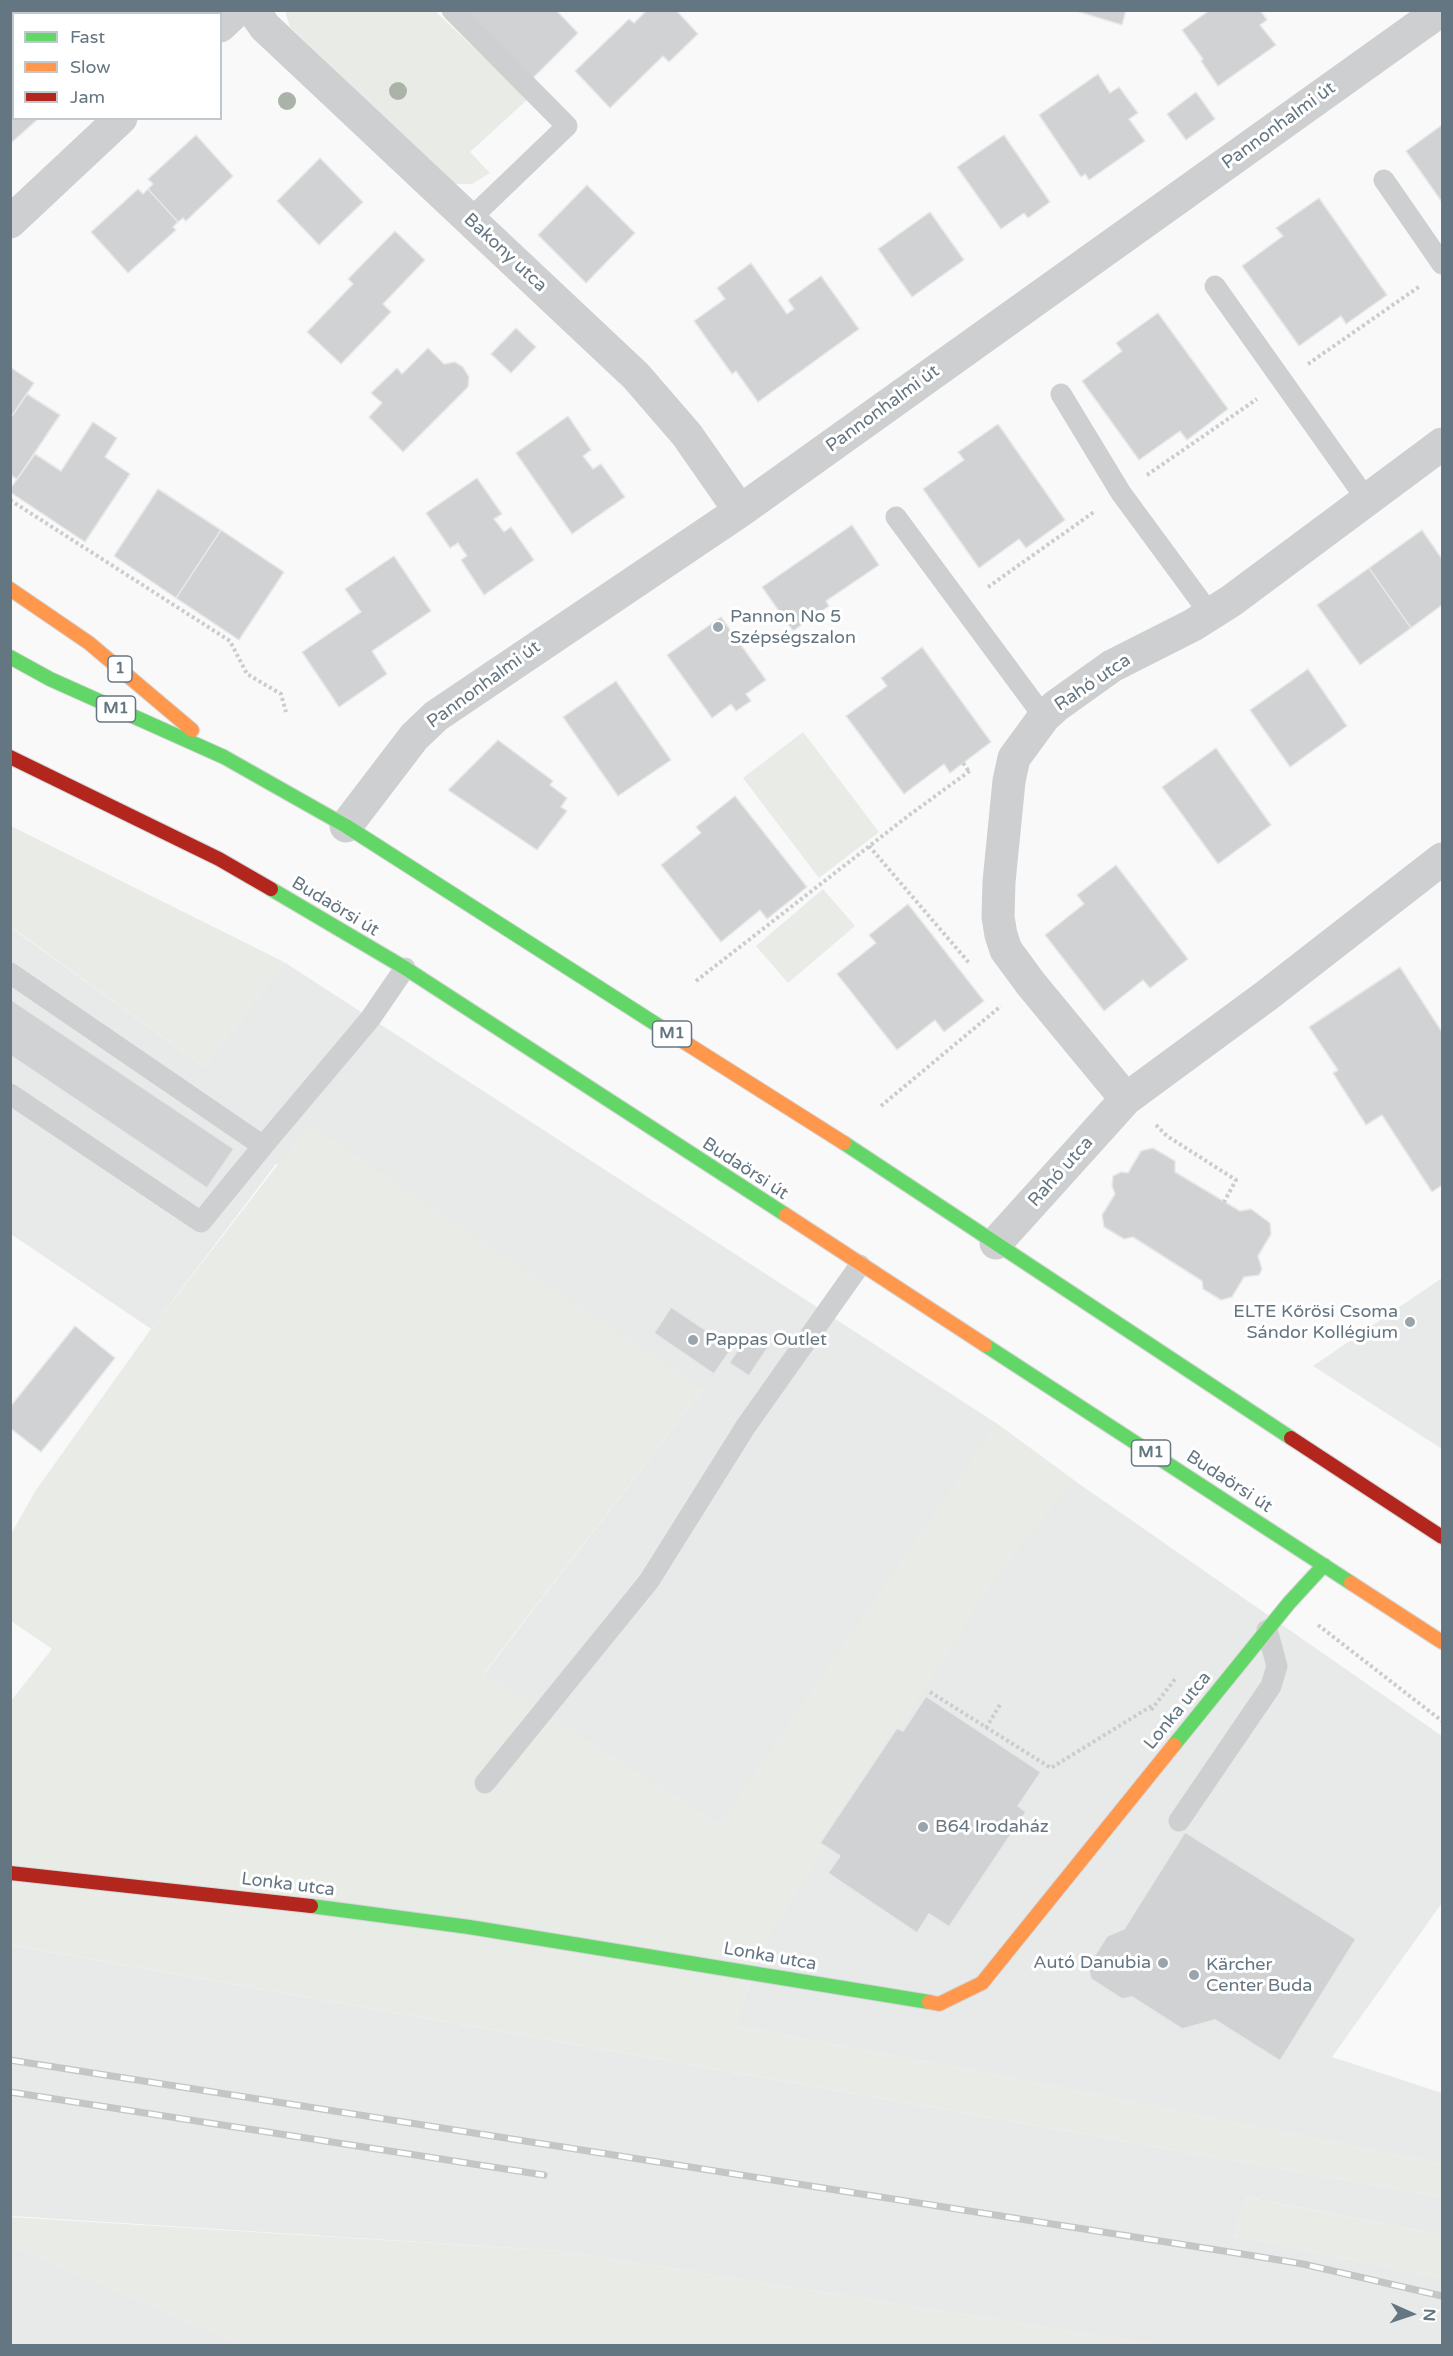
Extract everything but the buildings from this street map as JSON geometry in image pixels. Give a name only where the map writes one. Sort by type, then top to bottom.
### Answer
[{"type":"main road","name":"1","points":[[10,589],[89,644],[224,757]]},
{"type":"main road","name":"M1","points":[[10,657],[50,679],[224,757],[346,826],[996,1243],[1443,1536]]},
{"type":"main road","name":"Budaörsi út","points":[[11,757],[219,859],[405,968],[1443,1642]]},
{"type":"main road","name":"Lonka utca","points":[[10,1873],[261,1899],[469,1927],[939,2004],[982,1983],[1289,1603],[1324,1565]]},
{"type":"street","points":[[222,24],[237,10]]},
{"type":"street","name":"Bakony utca","points":[[253,10],[265,27],[636,376],[687,435],[740,511]]},
{"type":"street","name":"Pannonhalmi út","points":[[346,826],[414,737],[436,716],[740,511],[1441,10]]},
{"type":"street","points":[[10,222],[119,120]]},
{"type":"street","name":"Rahó utca","points":[[1126,1100],[1006,950],[998,917],[999,882],[1009,781],[1014,758],[1044,717],[1112,666],[1210,615],[1443,444]]},
{"type":"street","name":"Rahó utca","points":[[996,1243],[1126,1100],[1266,996],[1443,859]]},
{"type":"lane","points":[[452,10],[567,126],[469,220]]},
{"type":"lane","points":[[1384,180],[1443,264]]},
{"type":"lane","points":[[1215,286],[1367,500]]},
{"type":"lane","points":[[1061,394],[1121,493],[1210,615]]},
{"type":"lane","points":[[896,517],[1044,717]]},
{"type":"lane","points":[[10,1094],[201,1222],[370,1019],[405,968]]},
{"type":"lane","points":[[10,973],[263,1146]]},
{"type":"lane","points":[[485,1783],[649,1581],[746,1426],[860,1265]]},
{"type":"lane","points":[[1179,1821],[1271,1686],[1277,1666],[1267,1630]]},
{"type":"path","points":[[1329,349],[1424,283]]},
{"type":"path","points":[[1164,463],[1282,382]]},
{"type":"path","points":[[1000,579],[1121,493]]},
{"type":"path","points":[[10,500],[230,641],[247,674],[281,694],[286,712]]},
{"type":"path","points":[[696,981],[1006,741],[1024,743]]},
{"type":"path","points":[[869,846],[974,969]]},
{"type":"path","points":[[881,1106],[1003,1004]]},
{"type":"path","points":[[1160,1128],[1167,1136],[1236,1180],[1224,1202]]},
{"type":"path","points":[[1289,1603],[1443,1721]]},
{"type":"path","points":[[930,1692],[1051,1768],[1154,1704]]},
{"type":"path","points":[[987,1728],[1001,1703]]},
{"type":"shaded area","points":[[285,11],[435,11],[528,99],[470,152],[490,173],[472,184],[453,184],[290,27]]},
{"type":"shaded area","points":[[803,732],[879,832],[819,878],[743,778]]},
{"type":"shaded area","points":[[11,826],[284,962],[204,1067],[11,927]]},
{"type":"shaded area","points":[[823,889],[855,926],[788,983],[756,946]]},
{"type":"shaded area","points":[[10,927],[204,1067],[284,962],[996,1423],[1075,1481],[1442,1736],[1442,1903],[1332,2057],[1442,2093],[1442,2164],[961,2068],[734,2026],[763,1947],[718,1825],[484,1674],[703,1389],[276,1164],[151,1329],[11,1234]]},
{"type":"shaded area","points":[[309,1124],[703,1389],[484,1673],[718,1825],[996,1423],[1075,1481],[996,1577],[763,1947],[734,2026],[961,2068],[1442,2164],[1442,2197],[11,1945],[10,1702],[52,1649],[11,1621],[11,1534],[36,1490],[151,1329]]},
{"type":"shaded area","name":"ELTE Kőrösi Csoma Sándor Kollégium","points":[[1442,1278],[1442,1449],[1313,1366]]},
{"type":"shaded area","points":[[10,1945],[1442,2197],[1442,2235],[1245,2197],[1234,2236],[1442,2278],[1442,2345],[1156,2345],[561,2251],[11,2216]]},
{"type":"shaded area","points":[[1244,2197],[1442,2235],[1442,2278],[1234,2236]]},
{"type":"shaded area","points":[[10,2217],[561,2251],[1156,2345],[243,2345],[11,2245]]},
{"type":"shaded area","points":[[11,2245],[243,2345],[11,2345]]},
{"type":"railway","points":[[10,2060],[1303,2264],[1442,2296]]},
{"type":"railway","points":[[10,2092],[544,2175]]},
{"type":"traffic: fast","points":[[10,657],[50,679],[224,757],[346,826],[662,1028]]},
{"type":"traffic: fast","points":[[271,889],[405,968],[786,1215]]},
{"type":"traffic: fast","points":[[844,1143],[1291,1438]]},
{"type":"traffic: fast","points":[[985,1345],[1351,1583]]},
{"type":"traffic: fast","points":[[1174,1745],[1289,1603],[1324,1565]]},
{"type":"traffic: fast","points":[[311,1906],[469,1927],[929,2002]]},
{"type":"traffic: slow","points":[[10,589],[89,643],[192,730]]},
{"type":"traffic: slow","points":[[662,1028],[844,1143]]},
{"type":"traffic: slow","points":[[786,1215],[985,1345]]},
{"type":"traffic: slow","points":[[1351,1583],[1442,1642]]},
{"type":"traffic: slow","points":[[929,2002],[939,2004],[982,1983],[1174,1745]]},
{"type":"traffic: jam","points":[[10,757],[219,859],[271,889]]},
{"type":"traffic: jam","points":[[1291,1438],[1442,1537]]},
{"type":"traffic: jam","points":[[10,1873],[311,1906]]},
{"type":"place","name":"Pannon No 5 Szépségszalon","points":[[718,627]]},
{"type":"place","name":"ELTE Kőrösi Csoma Sándor Kollégium","points":[[1410,1322]]},
{"type":"place","name":"Pappas Outlet","points":[[693,1340]]},
{"type":"place","name":"B64 Irodaház","points":[[923,1827]]},
{"type":"place","name":"Autó Danubia","points":[[1163,1963]]},
{"type":"place","name":"Kärcher Center Buda","points":[[1194,1975]]}]
